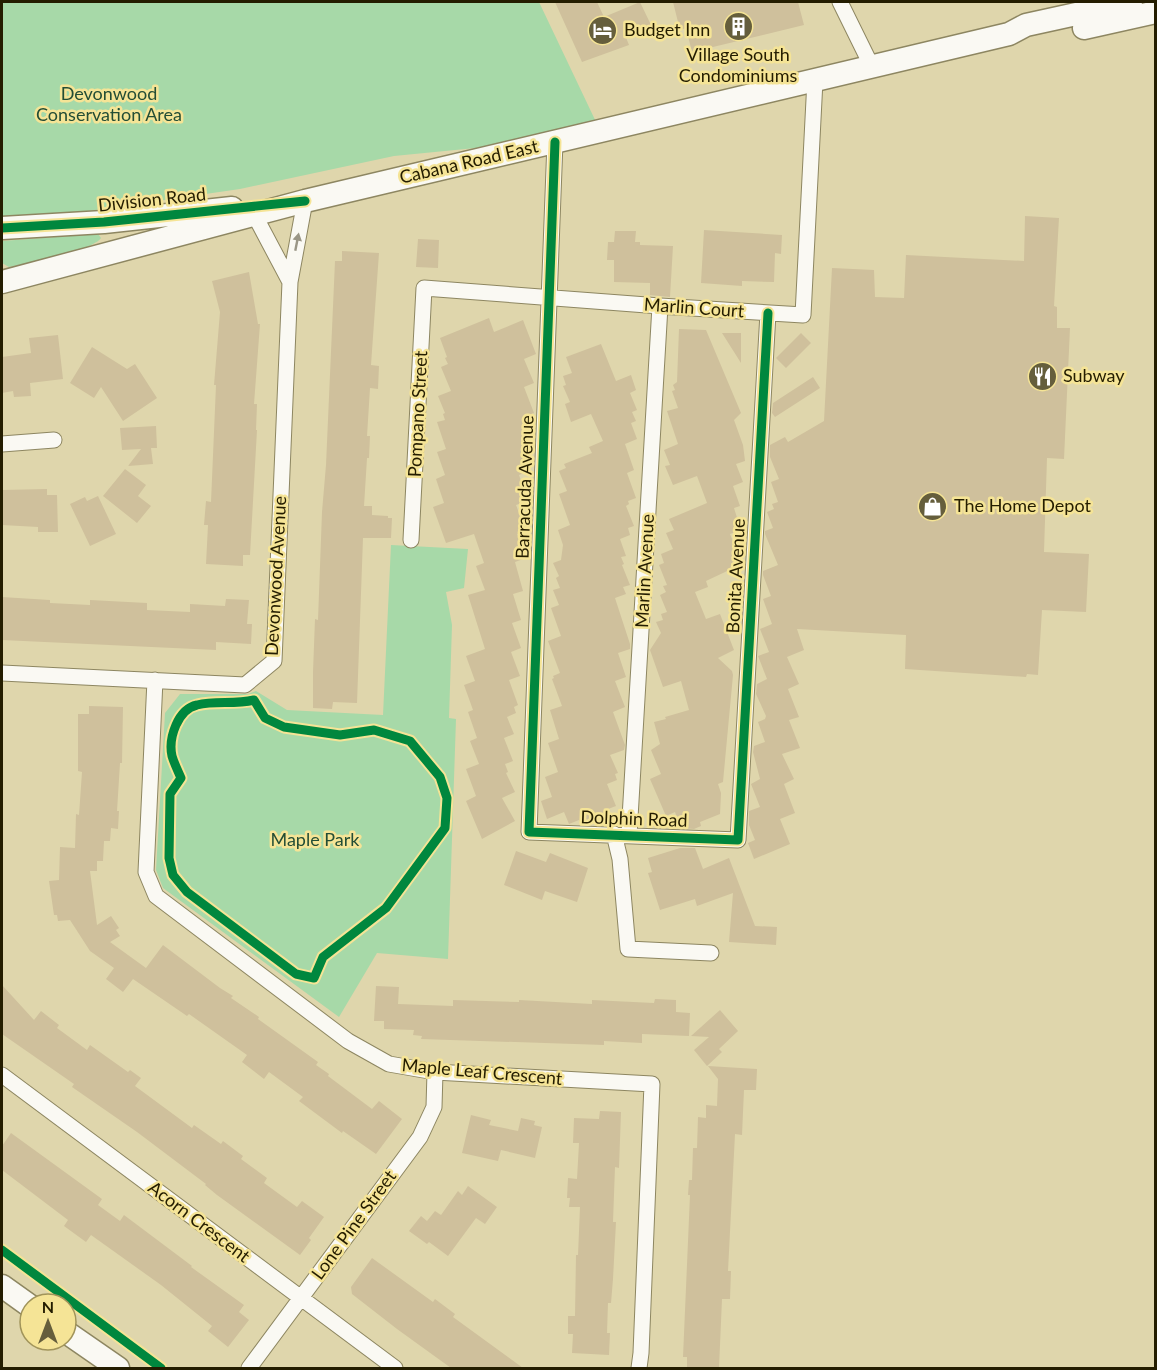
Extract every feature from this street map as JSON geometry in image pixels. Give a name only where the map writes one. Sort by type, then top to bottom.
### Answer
[{"type":"main road","name":"Cabana Road East","points":[[2,282],[305,201],[1009,34],[1026,25],[1131,2]]},
{"type":"main road","name":"Cabana Road East","points":[[1009,34],[1031,39],[1155,12]]},
{"type":"main road","name":"Division Road","points":[[2,228],[104,222],[305,201]]},
{"type":"main road","points":[[2,1286],[18,1297]]},
{"type":"main road","points":[[78,1340],[118,1368]]},
{"type":"street","points":[[840,2],[872,67]]},
{"type":"street","name":"Marlin Court","points":[[424,288],[803,315],[815,80]]},
{"type":"street","name":"Barracuda Avenue","points":[[529,832],[555,142]]},
{"type":"street","name":"Devonwood Avenue","points":[[2,673],[245,685],[274,661],[290,282],[305,201]]},
{"type":"street","points":[[254,214],[290,282]]},
{"type":"street","name":"Pompano Street","points":[[411,540],[424,288]]},
{"type":"street","name":"Marlin Avenue","points":[[660,306],[620,859],[628,949],[711,953]]},
{"type":"street","name":"Bonita Avenue","points":[[738,840],[768,313]]},
{"type":"street","points":[[2,444],[54,440]]},
{"type":"street","name":"Maple Leaf Crescent","points":[[155,680],[146,872],[156,896],[348,1041],[389,1064],[435,1072],[652,1083],[642,1353],[639,1368]]},
{"type":"street","name":"Dolphin Road","points":[[529,832],[738,840]]},
{"type":"street","name":"Lone Pine Street","points":[[249,1368],[420,1137],[434,1107],[435,1072]]},
{"type":"street","name":"Acorn Crescent","points":[[2,1075],[395,1368]]},
{"type":"green space","name":"Devonwood Conservation Area","points":[[2,2],[539,2],[597,124],[496,146],[394,156],[240,189],[88,211],[2,217]]},
{"type":"green space","points":[[98,234],[101,238],[95,243],[73,252],[9,267],[2,263],[2,241]]},
{"type":"green space","name":"Maple Park","points":[[391,545],[468,549],[464,588],[446,592],[452,625],[449,718],[456,719],[448,959],[377,953],[339,1017],[163,888],[156,870],[165,713],[180,694],[248,694],[256,691],[287,710],[383,715]]},
{"type":"building","name":"Budget Inn","points":[[555,2],[597,2],[604,17],[640,2],[651,25],[625,35],[629,45],[582,62]]},
{"type":"building","name":"Village South Condominiums","points":[[673,2],[798,2],[804,25],[692,52],[686,28],[680,30]]},
{"type":"building","name":"The Home Depot","points":[[1025,216],[1059,218],[1054,306],[1057,307],[1057,328],[1070,328],[1064,459],[1047,458],[1044,552],[1089,554],[1086,612],[1042,610],[1038,675],[1027,674],[1026,677],[905,669],[906,635],[797,629],[804,650],[787,657],[799,684],[788,689],[799,717],[789,720],[800,748],[782,754],[794,779],[784,784],[795,813],[780,819],[790,844],[754,859],[748,843],[755,840],[749,825],[749,811],[760,807],[751,784],[760,779],[753,752],[754,746],[765,742],[758,722],[766,716],[756,694],[757,684],[767,679],[758,656],[769,652],[760,629],[772,624],[763,599],[771,596],[763,571],[778,565],[765,534],[765,531],[773,528],[767,512],[774,509],[772,504],[778,502],[771,482],[779,479],[770,457],[770,445],[785,437],[788,442],[824,421],[832,268],[874,270],[875,297],[904,298],[906,255],[1024,261]]},
{"type":"building","points":[[704,230],[782,235],[781,254],[775,253],[774,282],[742,281],[742,286],[701,283]]},
{"type":"building","points":[[615,231],[636,231],[635,242],[640,242],[640,245],[673,246],[670,297],[650,295],[650,283],[614,282],[614,260],[607,260],[608,242],[614,242]]},
{"type":"building","points":[[418,239],[439,240],[438,268],[416,267]]},
{"type":"building","points":[[342,251],[379,253],[371,365],[379,366],[378,389],[370,388],[367,436],[370,436],[369,458],[367,458],[364,506],[372,506],[372,515],[392,518],[391,538],[363,538],[357,703],[333,702],[332,709],[313,708],[313,672],[315,619],[318,620],[335,261],[342,261]]},
{"type":"building","points":[[249,272],[258,324],[260,324],[254,404],[257,404],[257,430],[250,555],[243,555],[243,566],[206,564],[208,525],[204,525],[206,501],[211,502],[216,385],[214,385],[220,312],[212,281]]},
{"type":"building","points":[[489,318],[494,332],[523,320],[536,354],[524,359],[534,383],[524,387],[534,413],[523,417],[532,442],[521,446],[529,471],[519,475],[528,501],[516,505],[526,531],[517,534],[526,558],[515,562],[523,591],[513,594],[521,620],[512,623],[521,648],[511,652],[520,676],[509,680],[518,705],[514,707],[516,713],[507,717],[514,734],[504,738],[513,761],[505,764],[508,772],[506,773],[515,792],[502,798],[515,821],[482,839],[466,801],[476,796],[466,769],[479,764],[470,741],[477,738],[468,712],[473,710],[464,685],[475,681],[466,656],[485,649],[468,595],[485,590],[476,566],[484,563],[474,534],[446,543],[433,507],[444,503],[436,479],[445,475],[437,452],[446,449],[437,422],[445,420],[443,414],[445,413],[438,396],[451,391],[441,367],[448,364],[440,338]]},
{"type":"building","points":[[679,329],[706,330],[741,413],[734,420],[743,445],[745,461],[736,464],[743,482],[733,486],[740,506],[734,508],[741,530],[730,534],[742,564],[706,581],[708,587],[695,592],[706,619],[720,614],[734,650],[718,658],[732,671],[733,675],[723,782],[718,784],[721,793],[720,814],[700,822],[701,826],[694,829],[681,828],[675,812],[666,816],[650,779],[661,774],[651,750],[660,744],[654,722],[689,710],[681,681],[663,687],[650,650],[661,633],[656,622],[663,620],[661,614],[667,612],[660,595],[666,592],[663,586],[667,585],[659,565],[664,563],[661,554],[673,549],[666,533],[674,530],[669,519],[707,503],[697,476],[673,485],[665,466],[670,465],[664,450],[678,444],[667,411],[678,408],[672,391],[675,390],[673,385],[677,382]]},
{"type":"building","points":[[722,333],[741,333],[741,363]]},
{"type":"building","points":[[801,333],[811,343],[786,368],[776,358]]},
{"type":"building","points":[[58,335],[63,379],[30,383],[31,396],[14,397],[13,391],[2,393],[2,357],[31,353],[29,338]]},
{"type":"building","points":[[601,344],[616,381],[631,375],[636,390],[630,393],[637,410],[632,412],[636,421],[631,423],[637,439],[625,444],[634,470],[627,473],[636,498],[628,501],[629,504],[626,506],[634,526],[628,528],[630,535],[620,539],[626,556],[621,557],[624,564],[622,565],[630,585],[623,587],[626,594],[615,598],[630,644],[630,649],[618,653],[626,677],[615,681],[625,707],[613,712],[625,745],[624,750],[610,755],[618,773],[615,774],[617,780],[607,784],[616,806],[608,809],[611,815],[586,824],[581,824],[579,820],[569,824],[564,812],[547,819],[541,801],[552,797],[545,777],[558,772],[548,743],[559,739],[550,710],[562,706],[552,679],[560,673],[548,641],[561,636],[551,608],[559,605],[553,590],[560,588],[556,578],[559,576],[553,563],[561,560],[563,545],[558,530],[570,525],[559,494],[567,491],[559,471],[566,468],[564,464],[592,453],[589,447],[603,441],[591,414],[571,422],[565,404],[570,402],[563,386],[566,385],[563,376],[572,373],[566,357]]},
{"type":"building","points":[[92,347],[127,369],[135,364],[157,398],[123,421],[101,387],[94,398],[70,383]]},
{"type":"building","points":[[813,377],[820,388],[775,417],[772,413],[773,403]]},
{"type":"building","points":[[156,426],[157,448],[151,448],[153,464],[128,466],[141,449],[122,450],[120,428]]},
{"type":"building","points":[[125,469],[146,485],[138,496],[151,506],[137,523],[103,496]]},
{"type":"building","points":[[47,489],[47,495],[57,495],[58,532],[38,532],[38,527],[2,525],[2,490]]},
{"type":"building","points":[[98,496],[116,534],[90,546],[70,504],[85,497],[87,501]]},
{"type":"building","points":[[2,597],[90,605],[90,600],[147,603],[147,610],[190,612],[190,604],[225,606],[226,599],[249,600],[247,624],[252,624],[251,644],[216,642],[216,650],[2,640]]},
{"type":"building","points":[[89,706],[123,707],[118,829],[111,828],[110,841],[104,841],[103,861],[97,861],[97,871],[90,871],[97,925],[111,916],[119,928],[116,930],[120,936],[110,942],[146,968],[163,945],[233,996],[231,998],[259,1017],[258,1019],[318,1062],[316,1065],[329,1074],[328,1076],[372,1109],[379,1101],[402,1119],[376,1154],[343,1131],[342,1133],[299,1101],[303,1097],[269,1072],[264,1079],[242,1062],[247,1055],[189,1014],[187,1016],[133,979],[123,992],[106,979],[114,968],[90,951],[70,920],[58,921],[57,915],[54,915],[49,881],[59,880],[60,847],[75,848],[76,814],[79,815],[82,772],[78,771],[78,714],[89,714]]},
{"type":"building","points":[[680,848],[695,848],[703,869],[729,858],[755,926],[777,927],[776,945],[729,942],[733,893],[697,906],[695,899],[660,910],[648,873],[652,872],[648,858]]},
{"type":"building","points":[[516,851],[546,862],[550,853],[588,868],[577,902],[545,891],[542,900],[504,885]]},
{"type":"building","points":[[2,985],[34,1020],[41,1011],[59,1025],[57,1028],[87,1050],[90,1045],[128,1072],[130,1070],[141,1078],[135,1086],[192,1128],[194,1125],[221,1144],[223,1141],[243,1156],[241,1159],[267,1178],[264,1183],[297,1207],[302,1201],[324,1217],[300,1255],[217,1195],[206,1184],[137,1132],[72,1087],[74,1084],[2,1034]]},
{"type":"building","points":[[376,986],[399,987],[398,1004],[453,1006],[453,1000],[519,1002],[519,1000],[592,1004],[592,1000],[654,1003],[655,999],[676,1000],[676,1012],[690,1013],[689,1036],[642,1034],[642,1043],[604,1041],[604,1045],[421,1039],[422,1036],[413,1035],[414,1030],[384,1029],[384,1021],[374,1021]]},
{"type":"building","points":[[720,1010],[738,1031],[719,1049],[722,1052],[707,1066],[694,1050],[709,1037],[691,1036]]},
{"type":"building","points":[[708,1066],[757,1069],[756,1090],[744,1090],[742,1135],[735,1134],[728,1271],[731,1271],[730,1299],[722,1299],[719,1368],[687,1368],[687,1357],[683,1357],[689,1180],[692,1180],[693,1148],[697,1148],[698,1117],[706,1118],[706,1105],[717,1106],[718,1079]]},
{"type":"building","points":[[600,1111],[621,1112],[619,1168],[615,1167],[613,1222],[616,1222],[613,1279],[611,1303],[608,1303],[609,1355],[572,1353],[573,1334],[568,1334],[568,1316],[575,1316],[580,1207],[569,1207],[570,1198],[567,1198],[568,1178],[577,1179],[579,1143],[573,1143],[574,1118],[599,1119]]},
{"type":"building","points":[[471,1115],[491,1120],[489,1125],[518,1131],[521,1118],[535,1121],[534,1125],[542,1127],[535,1158],[501,1150],[498,1161],[462,1153]]},
{"type":"building","points":[[11,1133],[102,1199],[98,1205],[120,1221],[124,1215],[244,1305],[239,1312],[249,1320],[228,1347],[208,1331],[212,1326],[161,1285],[91,1235],[86,1242],[64,1226],[68,1220],[2,1170],[2,1146]]},
{"type":"building","points":[[468,1186],[497,1207],[485,1224],[476,1218],[448,1256],[409,1231],[421,1216],[427,1221],[435,1211],[441,1215],[458,1191],[462,1195]]},
{"type":"building","points":[[372,1258],[433,1302],[435,1299],[455,1314],[453,1317],[523,1368],[451,1368],[397,1329],[352,1294],[351,1287]]},
{"type":"cycle path","points":[[555,142],[529,832],[738,840],[768,313]]},
{"type":"cycle path","points":[[2,228],[104,222],[305,201]]},
{"type":"cycle path","points":[[254,700],[265,718],[284,727],[340,735],[374,730],[410,741],[440,777],[447,798],[445,828],[386,908],[323,957],[314,978],[296,974],[187,892],[173,875],[169,858],[170,794],[181,778],[171,749],[176,725],[185,712],[197,705],[254,700]]},
{"type":"cycle path","points":[[2,1250],[161,1368]]},
{"type":"place","name":"Village South Condominiums","points":[[738,26]]},
{"type":"place","name":"Budget Inn","points":[[603,30]]},
{"type":"place","name":"Subway","points":[[1042,376]]},
{"type":"place","name":"The Home Depot","points":[[933,506]]}]
